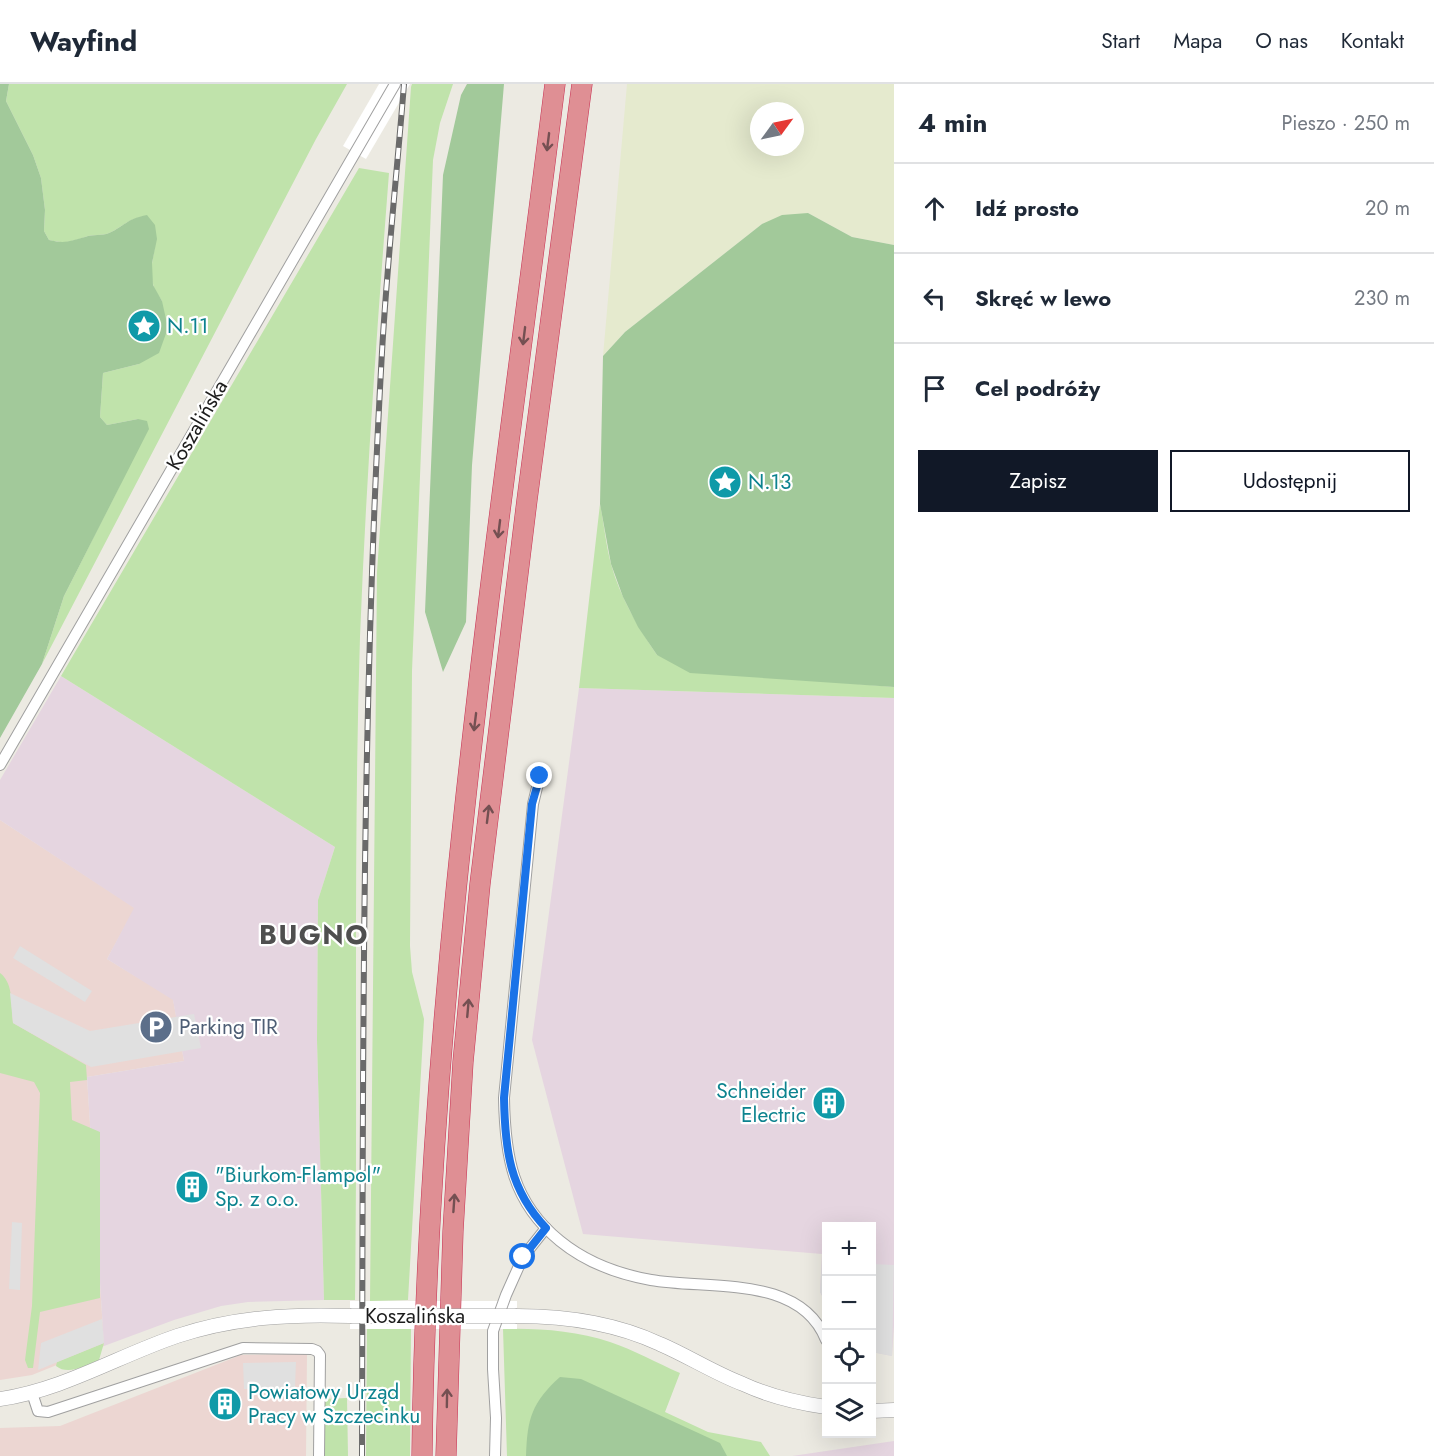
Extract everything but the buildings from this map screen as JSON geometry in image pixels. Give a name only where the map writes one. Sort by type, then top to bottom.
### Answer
[{"type":"highway","points":[[422,1456],[423,1347],[446,981],[473,733],[555,84]]},
{"type":"highway","points":[[446,1456],[447,1352],[454,1209],[463,1062],[480,884],[527,500],[582,84]]},
{"type":"street","name":"Koszalińska","points":[[0,765],[395,84]]},
{"type":"street","points":[[540,776],[532,804],[504,1098],[505,1135],[509,1163],[519,1190],[533,1214],[570,1250],[609,1270],[652,1280],[756,1289],[782,1297],[804,1309],[823,1330]]},
{"type":"street","points":[[495,1456],[493,1331],[523,1257],[546,1228]]},
{"type":"street","name":"Koszalińska","points":[[0,1399],[32,1393],[177,1336],[232,1321],[281,1316],[517,1316],[590,1321],[627,1331],[661,1344],[743,1385],[803,1404],[822,1406]]},
{"type":"street","points":[[32,1393],[38,1411],[48,1412],[243,1348],[312,1349],[317,1351],[320,1362],[319,1456]]},
{"type":"street","points":[[876,1411],[894,1410]]},
{"type":"shaded area","points":[[61,676],[335,847],[318,900],[317,1040],[324,1300],[248,1302],[221,1306],[174,1320],[104,1346],[87,1077],[184,1061],[173,1000],[107,959],[134,908],[0,820],[0,780]]},
{"type":"shaded area","points":[[579,688],[894,698],[894,1326],[892,1356],[876,1353],[876,1222],[822,1222],[822,1254],[583,1234],[532,1040]]},
{"type":"shaded area","points":[[0,820],[135,908],[107,959],[173,999],[184,1061],[87,1077],[104,1346],[32,1375],[0,1380]]},
{"type":"shaded area","points":[[20,946],[92,991],[85,1002],[13,958]]},
{"type":"shaded area","name":"Parking TIR","points":[[10,993],[90,1031],[194,1014],[201,1048],[91,1067],[13,1023]]},
{"type":"shaded area","points":[[12,1222],[22,1223],[20,1290],[9,1289]]},
{"type":"shaded area","points":[[822,1254],[822,1296],[820,1292]]},
{"type":"shaded area","points":[[822,1261],[822,1296],[820,1292]]},
{"type":"shaded area","points":[[876,1264],[894,1265],[892,1356],[876,1353]]},
{"type":"shaded area","points":[[102,1319],[104,1343],[38,1370],[41,1343]]},
{"type":"shaded area","points":[[307,1354],[306,1456],[0,1456],[0,1428],[60,1426],[241,1355]]},
{"type":"shaded area","points":[[296,1362],[295,1388],[244,1389],[243,1363]]},
{"type":"shaded area","points":[[894,1441],[894,1456],[792,1456]]},
{"type":"green space","points":[[0,84],[9,84],[6,101],[33,155],[41,178],[45,210],[44,231],[49,240],[67,242],[106,234],[134,219],[147,215],[155,225],[157,239],[152,263],[153,285],[162,301],[168,328],[159,353],[139,364],[103,373],[100,417],[107,425],[138,419],[147,421],[149,429],[64,596],[42,664],[0,738]]},
{"type":"green space","points":[[9,84],[347,84],[316,139],[42,664],[64,596],[120,485],[138,419],[107,425],[100,417],[103,373],[139,364],[162,301],[153,284],[155,233],[147,216],[130,221],[106,234],[67,242],[49,240],[44,231],[45,210],[41,178],[33,155],[6,101]]},
{"type":"green space","points":[[412,84],[453,84],[440,123],[433,160],[412,671],[410,946],[412,972],[424,1019],[408,1300],[370,1301],[377,572]]},
{"type":"green space","points":[[467,84],[504,84],[472,465],[466,622],[443,672],[425,612],[443,175],[461,95]]},
{"type":"green space","points":[[627,84],[894,84],[894,245],[852,237],[808,213],[762,224],[625,332],[603,356]]},
{"type":"green space","points":[[359,168],[389,173],[372,405],[360,637],[355,1300],[324,1300],[317,1040],[318,900],[335,847],[61,676]]},
{"type":"green space","points":[[808,213],[852,237],[894,245],[894,687],[690,673],[657,655],[638,627],[623,597],[611,564],[600,504],[603,356],[625,332],[762,224],[782,215]]},
{"type":"green space","points":[[600,504],[611,564],[619,588],[643,634],[657,655],[834,682],[894,687],[894,698],[579,688]]},
{"type":"green space","points":[[0,973],[10,989],[13,1023],[86,1065],[87,1080],[70,1082],[72,1120],[100,1132],[100,1298],[40,1312],[33,1368],[28,1368],[25,1360],[32,1306],[40,1093],[34,1082],[0,1073]]},
{"type":"green space","points":[[367,1329],[411,1329],[410,1456],[366,1456]]},
{"type":"green space","points":[[503,1329],[557,1331],[597,1338],[628,1349],[680,1373],[665,1412],[708,1432],[761,1442],[770,1456],[507,1456]]},
{"type":"green space","points":[[104,1343],[99,1360],[72,1370],[56,1366],[57,1362]]},
{"type":"green space","points":[[560,1377],[581,1379],[720,1443],[727,1456],[526,1456],[533,1412],[543,1395]]},
{"type":"green space","points":[[347,1398],[348,1456],[323,1456],[322,1399]]},
{"type":"pier","points":[[379,84],[410,84],[366,159],[343,146]]},
{"type":"pier","points":[[350,1301],[517,1301],[517,1329],[350,1329]]},
{"type":"railway","points":[[362,1456],[365,904],[370,628],[382,352],[404,84]]},
{"type":"place","name":"N.11","points":[[144,326]]},
{"type":"place","name":"N.13","points":[[725,482]]},
{"type":"place","name":"Parking TIR","points":[[156,1027]]},
{"type":"place","name":"Schneider Electric","points":[[829,1103]]},
{"type":"place","name":"\"Biurkom-Flampol\" Sp. z o.o.","points":[[192,1187]]},
{"type":"place","name":"Powiatowy Urząd Pracy w Szczecinku","points":[[225,1404]]},
{"type":"district","name":"BUGNO","points":[[314,934]]},
{"type":"route","points":[[523,1257],[546,1228],[533,1214],[519,1190],[509,1163],[505,1135],[504,1098],[532,804],[540,776]]}]
